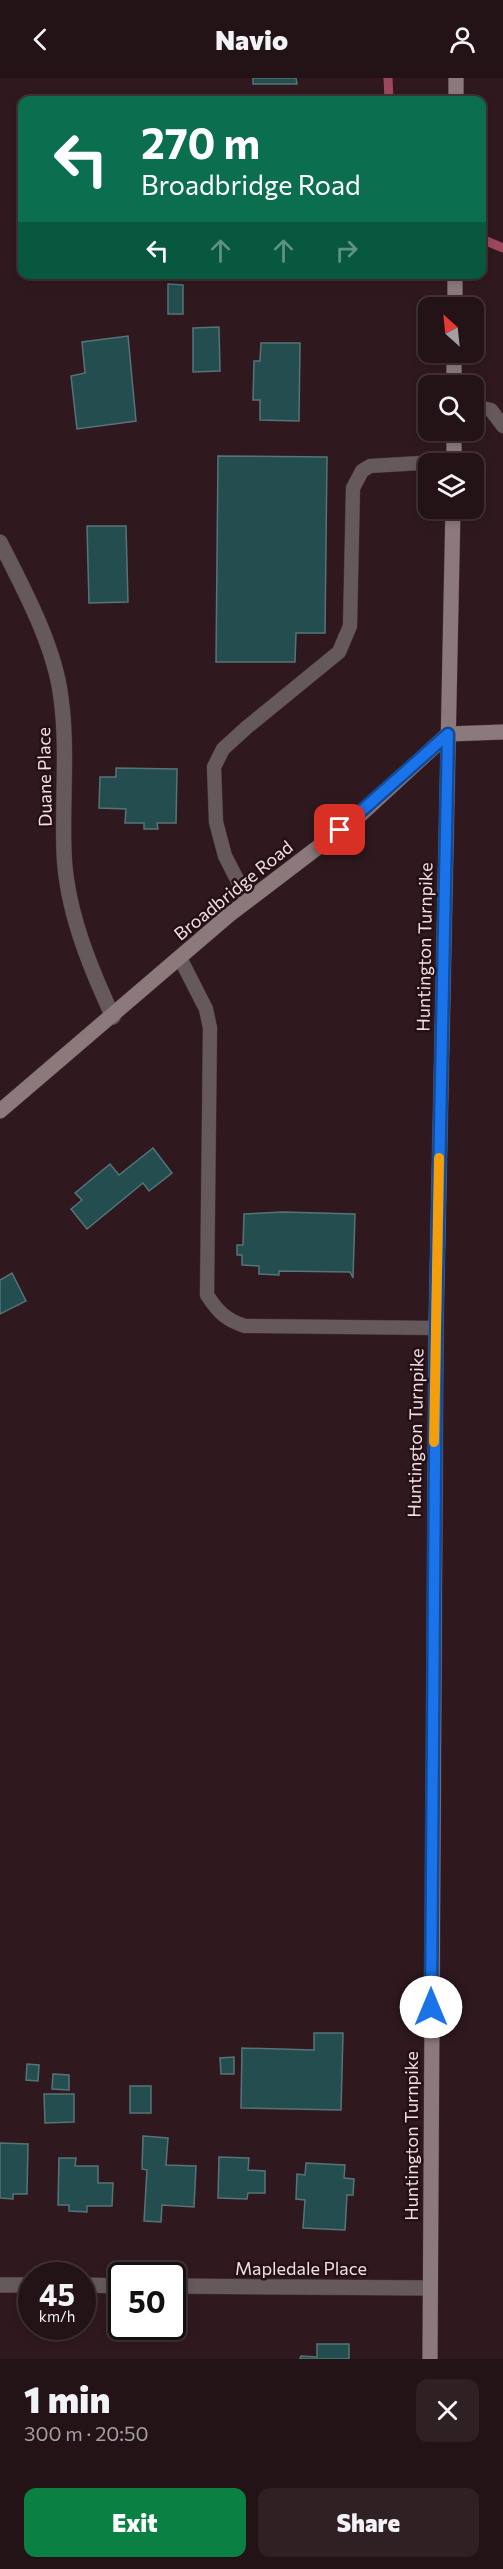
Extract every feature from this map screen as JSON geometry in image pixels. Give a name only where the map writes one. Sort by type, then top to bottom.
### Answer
[{"type":"main road","points":[[456,78],[456,96]]},
{"type":"main road","points":[[455,279],[455,297]]},
{"type":"main road","name":"Huntington Turnpike","points":[[430,2359],[436,1328],[453,519]]},
{"type":"main road","points":[[448,734],[503,732]]},
{"type":"main road","name":"Broadbridge Road","points":[[0,1111],[248,901],[359,816],[448,734]]},
{"type":"street","name":"Duane Place","points":[[0,542],[49,652],[61,696],[65,755],[64,854],[75,919],[92,972],[113,1017]]},
{"type":"street","points":[[0,2285],[18,2285]]},
{"type":"street","name":"Mapledale Place","points":[[186,2286],[430,2288]]},
{"type":"lane","points":[[484,408],[491,410],[503,426]]},
{"type":"lane","points":[[248,901],[225,856],[216,822],[214,767],[223,749],[339,652],[350,626],[353,488],[362,471],[370,466],[418,464]]},
{"type":"lane","points":[[180,958],[206,1009],[210,1028],[207,1295],[216,1310],[228,1320],[246,1326],[436,1328]]},
{"type":"building","points":[[253,78],[296,78],[297,84],[253,84]]},
{"type":"building","points":[[168,284],[183,285],[183,314],[168,314]]},
{"type":"building","points":[[219,327],[220,371],[193,372],[193,328]]},
{"type":"building","points":[[128,336],[136,421],[77,429],[71,376],[85,373],[82,342]]},
{"type":"building","points":[[261,343],[300,343],[299,421],[260,420],[260,400],[253,400],[254,361],[260,361]]},
{"type":"building","points":[[218,456],[327,457],[325,633],[296,633],[295,662],[216,662]]},
{"type":"building","points":[[87,526],[126,526],[128,602],[89,603]]},
{"type":"building","points":[[116,768],[177,769],[176,823],[157,823],[158,829],[144,829],[144,823],[125,823],[126,809],[99,808],[100,777],[116,777]]},
{"type":"building","points":[[153,1148],[172,1173],[149,1191],[143,1183],[87,1229],[71,1209],[82,1200],[75,1193],[110,1164],[119,1175]]},
{"type":"building","points":[[283,1212],[355,1214],[353,1278],[350,1272],[279,1271],[279,1275],[259,1274],[259,1266],[242,1265],[242,1255],[237,1255],[237,1245],[243,1245],[244,1214]]},
{"type":"building","points":[[12,1273],[26,1301],[0,1314],[0,1280]]},
{"type":"building","points":[[314,2033],[343,2033],[341,2110],[241,2108],[242,2048],[314,2050]]},
{"type":"building","points":[[234,2057],[234,2074],[221,2074],[220,2058]]},
{"type":"building","points":[[27,2064],[39,2065],[38,2081],[26,2080]]},
{"type":"building","points":[[53,2074],[69,2075],[69,2090],[52,2089]]},
{"type":"building","points":[[130,2086],[151,2086],[151,2113],[130,2113]]},
{"type":"building","points":[[44,2094],[74,2094],[74,2122],[45,2123]]},
{"type":"building","points":[[143,2136],[168,2138],[166,2165],[196,2166],[194,2207],[162,2205],[161,2222],[144,2221],[147,2170],[142,2169]]},
{"type":"building","points":[[0,2143],[28,2144],[27,2194],[13,2194],[13,2199],[0,2198]]},
{"type":"building","points":[[219,2157],[249,2158],[248,2170],[265,2171],[265,2193],[248,2193],[247,2199],[218,2198]]},
{"type":"building","points":[[59,2158],[76,2158],[75,2166],[98,2166],[98,2183],[113,2183],[112,2206],[87,2206],[87,2212],[69,2211],[69,2205],[58,2205]]},
{"type":"building","points":[[306,2163],[345,2165],[344,2178],[354,2179],[353,2195],[347,2195],[345,2230],[303,2228],[305,2200],[296,2199],[297,2174],[305,2175]]},
{"type":"building","points":[[317,2344],[349,2344],[349,2359],[300,2359],[301,2356],[317,2357]]},
{"type":"waterway","points":[[388,78],[389,96]]},
{"type":"waterway","points":[[486,241],[503,248]]},
{"type":"slow traffic","points":[[434,1442],[439,1158]]},
{"type":"route","points":[[340,830],[359,816],[448,734],[437,1221],[431,2007]]}]
